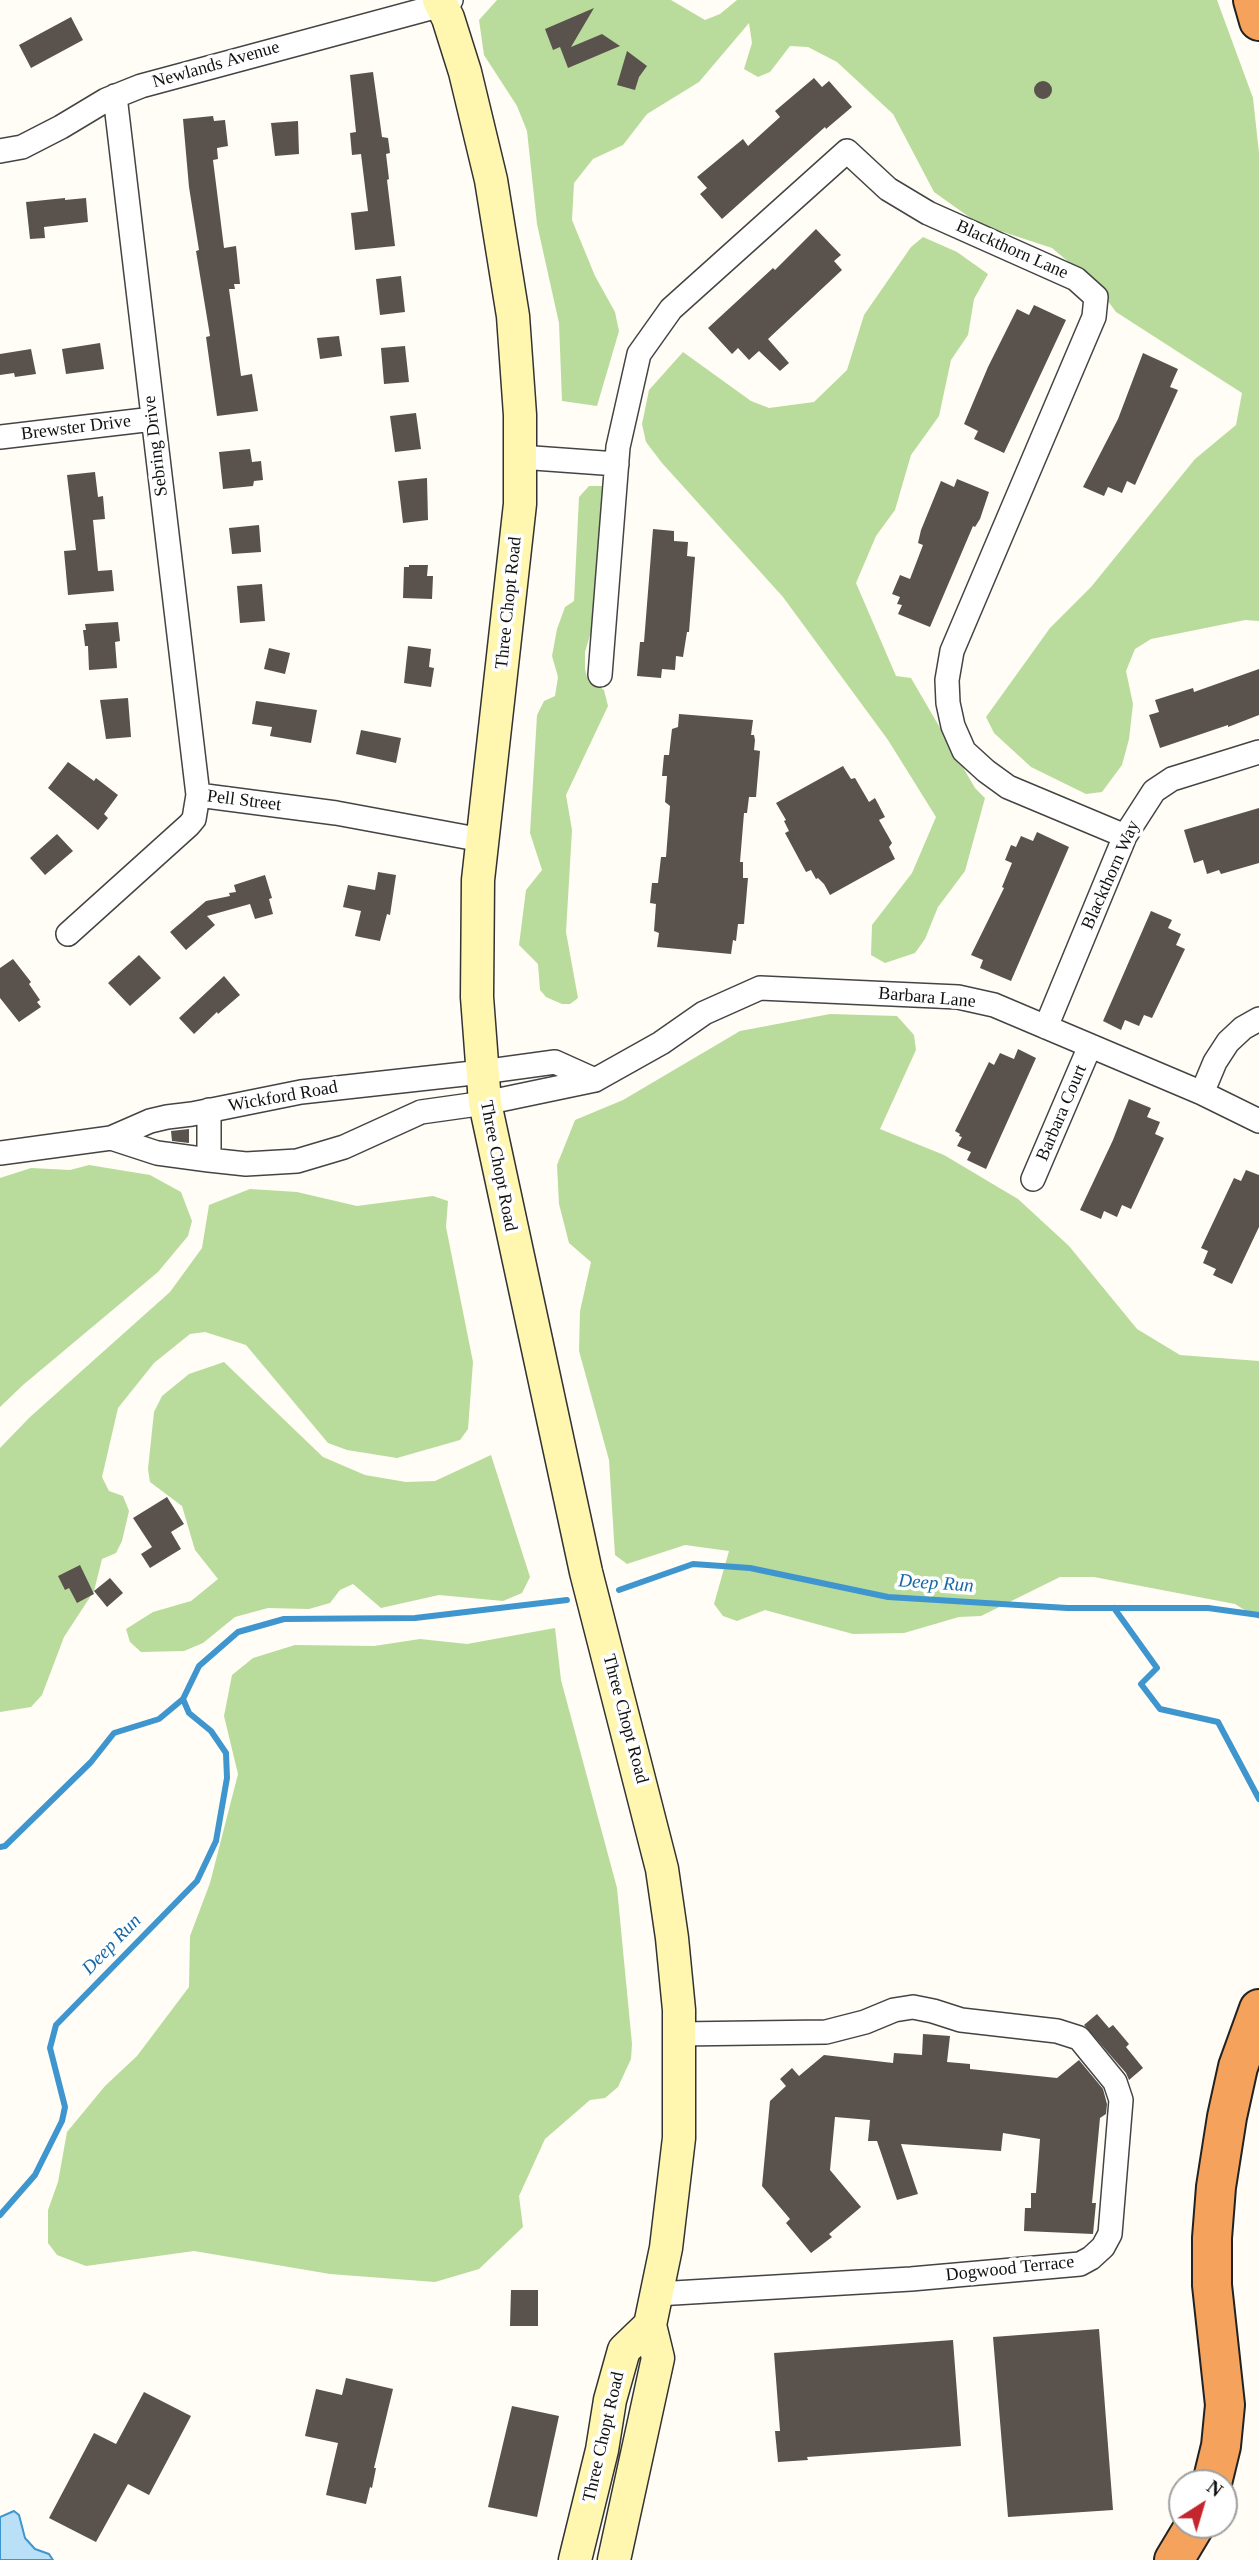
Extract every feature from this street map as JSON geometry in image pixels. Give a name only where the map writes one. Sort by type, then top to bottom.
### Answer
[{"type":"highway","points":[[1253,0],[1259,21]]},
{"type":"highway","points":[[1215,2469],[1221,2446],[1225,2405],[1212,2285],[1216,2187],[1238,2067],[1259,2009]]},
{"type":"highway","points":[[1174,2560],[1187,2539]]},
{"type":"main road","name":"Three Chopt Road","points":[[444,2],[472,99],[502,236],[517,359],[520,503],[482,840],[476,931],[477,997],[485,1103],[586,1572],[662,1868],[672,1938],[679,2034],[679,2138],[666,2248],[650,2325],[658,2358],[614,2560]]},
{"type":"main road","name":"Three Chopt Road","points":[[575,2560],[602,2450],[610,2400],[624,2350],[650,2325]]},
{"type":"street","name":"Newlands Avenue","points":[[0,151],[22,147],[115,96],[141,86],[256,57],[316,37],[444,2]]},
{"type":"street","name":"Sebring Drive","points":[[115,96],[198,796]]},
{"type":"street","name":"Blackthorn Lane","points":[[600,675],[618,447],[639,354],[671,309],[847,151],[888,189],[928,214],[1076,279],[1096,298],[1094,317],[952,651],[947,680],[947,703],[964,751],[986,771],[1008,787],[1125,836]]},
{"type":"street","name":"Brewster Drive","points":[[0,437],[153,419]]},
{"type":"street","points":[[520,457],[617,464]]},
{"type":"street","name":"Blackthorn Way","points":[[1046,1027],[1125,836],[1154,791],[1172,779],[1259,752]]},
{"type":"street","name":"Pell Street","points":[[68,934],[189,825],[194,819],[198,796],[336,813],[482,840]]},
{"type":"street","name":"Barbara Lane","points":[[485,1103],[595,1080],[661,1043],[704,1013],[760,988],[958,998],[994,1005],[1202,1093],[1259,1121]]},
{"type":"street","points":[[1202,1093],[1215,1062],[1228,1042],[1242,1028],[1259,1019]]},
{"type":"street","name":"Barbara Court","points":[[1034,1179],[1090,1046]]},
{"type":"street","points":[[482,1072],[555,1062],[595,1080]]},
{"type":"street","name":"Wickford Road","points":[[209,1160],[209,1110],[301,1092],[482,1072]]},
{"type":"street","points":[[111,1139],[157,1153],[209,1160],[247,1164],[297,1161],[344,1147],[421,1112],[485,1103]]},
{"type":"street","points":[[0,1153],[111,1139],[150,1121],[209,1110]]},
{"type":"street","name":"Dogwood Terrace","points":[[657,2294],[911,2279],[1080,2264],[1103,2247],[1110,2234],[1121,2100],[1115,2082],[1079,2038],[1057,2031],[961,2020],[913,2007],[894,2010],[865,2022],[826,2032],[679,2034]]},
{"type":"green space","points":[[497,0],[671,0],[705,20],[720,14],[737,0],[1217,0],[1253,98],[1259,153],[1259,621],[1245,620],[1151,639],[1135,649],[1126,671],[1133,704],[1129,739],[1122,765],[1102,792],[1086,794],[1031,767],[994,733],[986,717],[1050,628],[1091,587],[1195,459],[1236,425],[1242,393],[1116,312],[1096,285],[1052,248],[979,224],[934,192],[893,114],[837,62],[808,47],[790,46],[770,72],[758,77],[744,69],[752,43],[749,23],[699,82],[647,114],[623,145],[593,159],[574,183],[572,220],[595,276],[615,312],[619,331],[597,406],[562,401],[559,323],[537,224],[527,131],[517,106],[484,55],[479,20]]},
{"type":"green space","points":[[923,237],[957,252],[988,274],[974,299],[968,335],[951,360],[939,416],[911,455],[895,510],[876,536],[856,583],[896,676],[911,678],[975,788],[985,798],[965,871],[938,907],[925,939],[915,953],[885,963],[871,955],[872,925],[912,873],[936,817],[888,740],[783,597],[662,463],[646,442],[642,424],[649,390],[683,352],[751,401],[769,408],[814,402],[847,370],[864,315],[911,247]]},
{"type":"green space","points":[[589,486],[605,486],[594,622],[585,652],[585,669],[587,677],[604,690],[608,706],[566,795],[572,830],[566,932],[578,998],[570,1004],[562,1004],[546,997],[540,990],[538,964],[519,945],[526,890],[542,870],[530,833],[537,715],[544,701],[555,696],[558,677],[552,656],[565,607],[574,601],[579,497]]},
{"type":"green space","points":[[830,1014],[897,1016],[914,1035],[916,1050],[880,1129],[944,1155],[1018,1199],[1069,1246],[1137,1329],[1180,1355],[1259,1361],[1259,1619],[1235,1604],[1094,1577],[1060,1577],[981,1616],[959,1617],[904,1633],[853,1634],[765,1610],[737,1621],[723,1616],[714,1604],[729,1551],[685,1545],[627,1564],[615,1555],[609,1460],[579,1351],[580,1311],[591,1262],[569,1243],[559,1204],[557,1165],[575,1120],[623,1100],[740,1031]]},
{"type":"green space","points":[[89,1165],[150,1175],[181,1192],[192,1221],[188,1236],[158,1272],[0,1407],[0,1178],[31,1168],[70,1170]]},
{"type":"green space","points":[[250,1189],[297,1192],[357,1206],[433,1196],[448,1201],[446,1227],[473,1362],[468,1429],[460,1440],[397,1458],[347,1450],[328,1443],[246,1345],[205,1332],[190,1334],[154,1363],[118,1408],[102,1477],[109,1491],[123,1496],[129,1511],[122,1541],[116,1553],[102,1559],[94,1591],[64,1637],[42,1695],[31,1707],[0,1712],[0,1448],[30,1417],[170,1292],[202,1248],[209,1205]]},
{"type":"green space","points":[[224,1362],[323,1457],[365,1475],[406,1482],[435,1481],[491,1455],[530,1577],[522,1593],[503,1601],[439,1595],[381,1608],[353,1584],[340,1590],[330,1603],[309,1609],[268,1608],[235,1617],[203,1643],[184,1651],[141,1652],[130,1642],[126,1629],[153,1612],[191,1601],[218,1579],[195,1550],[182,1506],[150,1482],[148,1469],[154,1412],[162,1396],[189,1374]]},
{"type":"green space","points":[[555,1628],[561,1680],[617,1888],[632,2044],[631,2059],[618,2087],[605,2098],[590,2100],[545,2139],[519,2196],[523,2227],[479,2269],[435,2282],[330,2274],[194,2251],[86,2266],[57,2255],[48,2243],[48,2210],[58,2182],[67,2132],[105,2086],[137,2056],[189,1987],[190,1936],[210,1883],[238,1774],[224,1716],[232,1675],[253,1658],[295,1645],[374,1646],[420,1639],[467,1644]]},
{"type":"water","points":[[14,2511],[19,2515],[25,2538],[35,2549],[49,2554],[53,2560],[0,2560],[0,2517]]},
{"type":"building","points":[[594,8],[571,47],[602,34],[620,46],[568,68],[560,47],[553,50],[545,29]]},
{"type":"building","points":[[71,17],[83,40],[31,68],[19,45]]},
{"type":"building","points":[[627,51],[647,66],[639,77],[635,90],[617,85]]},
{"type":"building","points":[[373,72],[382,137],[388,138],[390,153],[386,154],[387,180],[395,246],[355,250],[351,213],[368,211],[361,154],[352,155],[350,133],[356,132],[350,75]]},
{"type":"building","points":[[814,78],[822,87],[829,81],[852,107],[826,129],[825,127],[722,219],[700,194],[707,188],[697,177],[743,139],[748,146],[780,117],[775,111]]},
{"type":"building","points":[[1043,81],[1049,84],[1052,90],[1049,96],[1043,99],[1037,96],[1034,90],[1037,84]]},
{"type":"building","points":[[213,116],[214,121],[225,120],[228,146],[217,148],[218,159],[213,160],[224,248],[236,246],[240,284],[234,284],[235,289],[229,289],[241,376],[252,374],[258,411],[217,416],[206,337],[210,336],[196,251],[199,250],[189,187],[183,119]]},
{"type":"building","points":[[298,121],[299,154],[275,156],[271,123]]},
{"type":"building","points":[[86,198],[88,222],[44,227],[45,238],[30,239],[26,202]]},
{"type":"building","points":[[816,229],[841,255],[834,261],[842,270],[768,339],[789,363],[780,371],[759,351],[749,360],[738,348],[732,354],[708,328],[773,268],[775,270]]},
{"type":"building","points":[[401,276],[405,312],[380,315],[376,279]]},
{"type":"building","points":[[1034,305],[1066,320],[1004,453],[974,439],[978,431],[964,424],[1017,309],[1029,315]]},
{"type":"building","points":[[339,336],[342,356],[320,359],[317,338]]},
{"type":"building","points":[[100,343],[104,369],[66,374],[62,349]]},
{"type":"building","points":[[405,346],[409,382],[384,384],[381,348]]},
{"type":"building","points":[[31,349],[36,374],[15,377],[14,373],[0,375],[0,354]]},
{"type":"building","points":[[1143,353],[1178,369],[1170,387],[1178,390],[1135,485],[1127,481],[1122,493],[1108,487],[1104,496],[1083,487],[1118,419]]},
{"type":"building","points":[[416,413],[421,449],[395,452],[390,416]]},
{"type":"building","points":[[250,449],[252,462],[261,461],[263,480],[254,481],[253,486],[223,489],[219,452]]},
{"type":"building","points":[[95,472],[98,497],[103,496],[105,519],[93,520],[98,571],[112,570],[114,591],[68,595],[64,551],[76,550],[67,475]]},
{"type":"building","points":[[427,478],[428,520],[403,523],[398,481]]},
{"type":"building","points":[[957,479],[989,492],[980,519],[975,527],[973,526],[930,627],[898,614],[902,605],[897,604],[900,597],[892,594],[900,575],[910,579],[923,545],[918,543],[921,530],[941,481],[954,487]]},
{"type":"building","points":[[259,525],[261,552],[232,554],[229,528]]},
{"type":"building","points":[[653,529],[674,531],[674,541],[688,542],[687,556],[695,557],[689,632],[683,657],[676,656],[675,670],[662,669],[661,678],[637,676],[640,642],[644,642]]},
{"type":"building","points":[[428,565],[427,576],[433,576],[432,599],[403,598],[404,567]]},
{"type":"building","points":[[262,584],[265,621],[240,623],[237,586]]},
{"type":"building","points":[[118,622],[120,641],[115,642],[117,668],[89,670],[88,646],[85,646],[83,630],[86,630],[85,624]]},
{"type":"building","points":[[408,646],[431,649],[429,667],[434,668],[431,687],[404,683]]},
{"type":"building","points":[[269,648],[290,653],[285,674],[264,669]]},
{"type":"building","points":[[1259,669],[1259,715],[1160,748],[1149,715],[1159,712],[1155,700],[1193,688],[1194,692]]},
{"type":"building","points":[[128,698],[131,737],[106,739],[100,700]]},
{"type":"building","points":[[256,701],[317,710],[311,743],[270,736],[272,727],[252,724]]},
{"type":"building","points":[[679,714],[753,720],[751,735],[754,735],[755,740],[754,750],[760,751],[756,797],[749,797],[747,813],[744,813],[740,862],[743,862],[743,878],[748,878],[744,924],[738,924],[731,954],[657,947],[659,933],[654,931],[656,904],[650,903],[652,883],[658,883],[661,857],[666,857],[670,806],[665,802],[667,776],[662,776],[664,755],[669,755],[672,729],[678,727]]},
{"type":"building","points":[[361,730],[401,738],[396,763],[356,754]]},
{"type":"building","points":[[68,762],[118,795],[104,814],[108,818],[98,830],[48,788]]},
{"type":"building","points":[[843,766],[851,779],[855,778],[869,802],[875,798],[885,817],[879,820],[892,843],[889,847],[895,859],[830,895],[811,870],[806,872],[785,833],[789,831],[784,821],[786,820],[776,803]]},
{"type":"building","points":[[1259,808],[1259,863],[1221,874],[1219,870],[1207,874],[1203,860],[1194,863],[1184,830]]},
{"type":"building","points":[[1037,832],[1069,847],[1011,981],[980,968],[983,960],[971,955],[1004,888],[1002,887],[1012,863],[1005,860],[1011,845],[1016,847],[1021,836],[1033,841]]},
{"type":"building","points":[[57,834],[73,851],[45,875],[30,858]]},
{"type":"building","points":[[378,872],[396,875],[390,915],[387,914],[380,941],[355,936],[361,911],[343,907],[348,885],[375,890]]},
{"type":"building","points":[[265,875],[272,898],[269,899],[273,914],[255,919],[250,904],[207,916],[215,925],[186,950],[170,932],[206,901],[230,896],[229,893],[236,892],[234,885]]},
{"type":"building","points":[[1151,911],[1172,920],[1168,928],[1181,934],[1176,945],[1185,949],[1152,1018],[1144,1015],[1139,1026],[1125,1020],[1121,1030],[1103,1021]]},
{"type":"building","points":[[139,955],[161,978],[130,1006],[108,983]]},
{"type":"building","points":[[13,959],[31,982],[29,984],[40,1000],[37,1002],[41,1007],[19,1022],[0,998],[0,968]]},
{"type":"building","points":[[224,976],[240,995],[194,1034],[179,1018]]},
{"type":"building","points":[[1018,1049],[1036,1058],[986,1169],[967,1160],[971,1152],[957,1146],[962,1137],[955,1131],[989,1062],[994,1065],[1000,1053],[1014,1059]]},
{"type":"building","points":[[1129,1099],[1151,1108],[1147,1117],[1160,1122],[1155,1134],[1164,1138],[1131,1209],[1122,1205],[1117,1217],[1104,1211],[1101,1219],[1080,1210]]},
{"type":"building","points":[[189,1129],[189,1143],[172,1141],[171,1131]]},
{"type":"building","points":[[1246,1170],[1259,1175],[1259,1227],[1232,1284],[1213,1275],[1216,1269],[1203,1263],[1208,1251],[1201,1248],[1234,1178],[1241,1181]]},
{"type":"building","points":[[167,1497],[184,1524],[171,1532],[181,1549],[150,1568],[141,1554],[152,1547],[133,1518]]},
{"type":"building","points":[[80,1565],[94,1594],[77,1603],[69,1588],[65,1590],[58,1576]]},
{"type":"building","points":[[110,1578],[123,1593],[107,1607],[94,1591]]},
{"type":"building","points":[[1097,2014],[1109,2028],[1113,2025],[1129,2044],[1126,2047],[1143,2068],[1129,2080],[1126,2073],[1084,2025]]},
{"type":"building","points":[[923,2034],[950,2036],[947,2062],[970,2064],[970,2069],[1057,2078],[1079,2060],[1103,2089],[1107,2104],[1106,2114],[1100,2118],[1092,2203],[1096,2203],[1093,2234],[1024,2231],[1025,2208],[1031,2208],[1031,2193],[1036,2193],[1040,2139],[1003,2133],[1001,2151],[901,2144],[918,2194],[897,2200],[877,2141],[868,2141],[870,2120],[835,2117],[830,2170],[861,2207],[829,2234],[832,2237],[811,2253],[786,2223],[790,2219],[762,2186],[770,2101],[786,2086],[780,2079],[792,2068],[799,2076],[824,2055],[893,2063],[894,2053],[922,2055]]},
{"type":"building","points":[[511,2290],[538,2290],[538,2326],[510,2326]]},
{"type":"building","points":[[1099,2329],[1113,2510],[1008,2517],[993,2337]]},
{"type":"building","points":[[953,2340],[961,2446],[807,2457],[808,2460],[778,2462],[775,2431],[780,2431],[774,2353]]},
{"type":"building","points":[[346,2378],[393,2389],[374,2468],[372,2488],[370,2487],[366,2504],[326,2495],[338,2443],[305,2436],[316,2389],[342,2395]]},
{"type":"building","points":[[144,2392],[191,2416],[149,2495],[128,2484],[96,2542],[49,2518],[94,2433],[116,2444]]},
{"type":"building","points":[[512,2406],[559,2416],[537,2517],[488,2507]]},
{"type":"waterway","name":"Deep Run","points":[[619,1590],[693,1564],[750,1568],[888,1597],[1067,1608],[1208,1608],[1259,1615]]},
{"type":"waterway","name":"Deep Run","points":[[0,1847],[5,1846],[91,1762],[114,1733],[159,1719],[183,1699],[199,1666],[238,1632],[284,1619],[415,1618],[567,1600]]},
{"type":"waterway","points":[[1114,1608],[1157,1668],[1141,1684],[1160,1709],[1218,1722],[1259,1799]]},
{"type":"waterway","name":"Deep Run","points":[[0,2215],[35,2175],[62,2121],[65,2107],[50,2048],[56,2025],[197,1881],[216,1841],[227,1778],[226,1753],[211,1731],[189,1713],[183,1699]]}]
